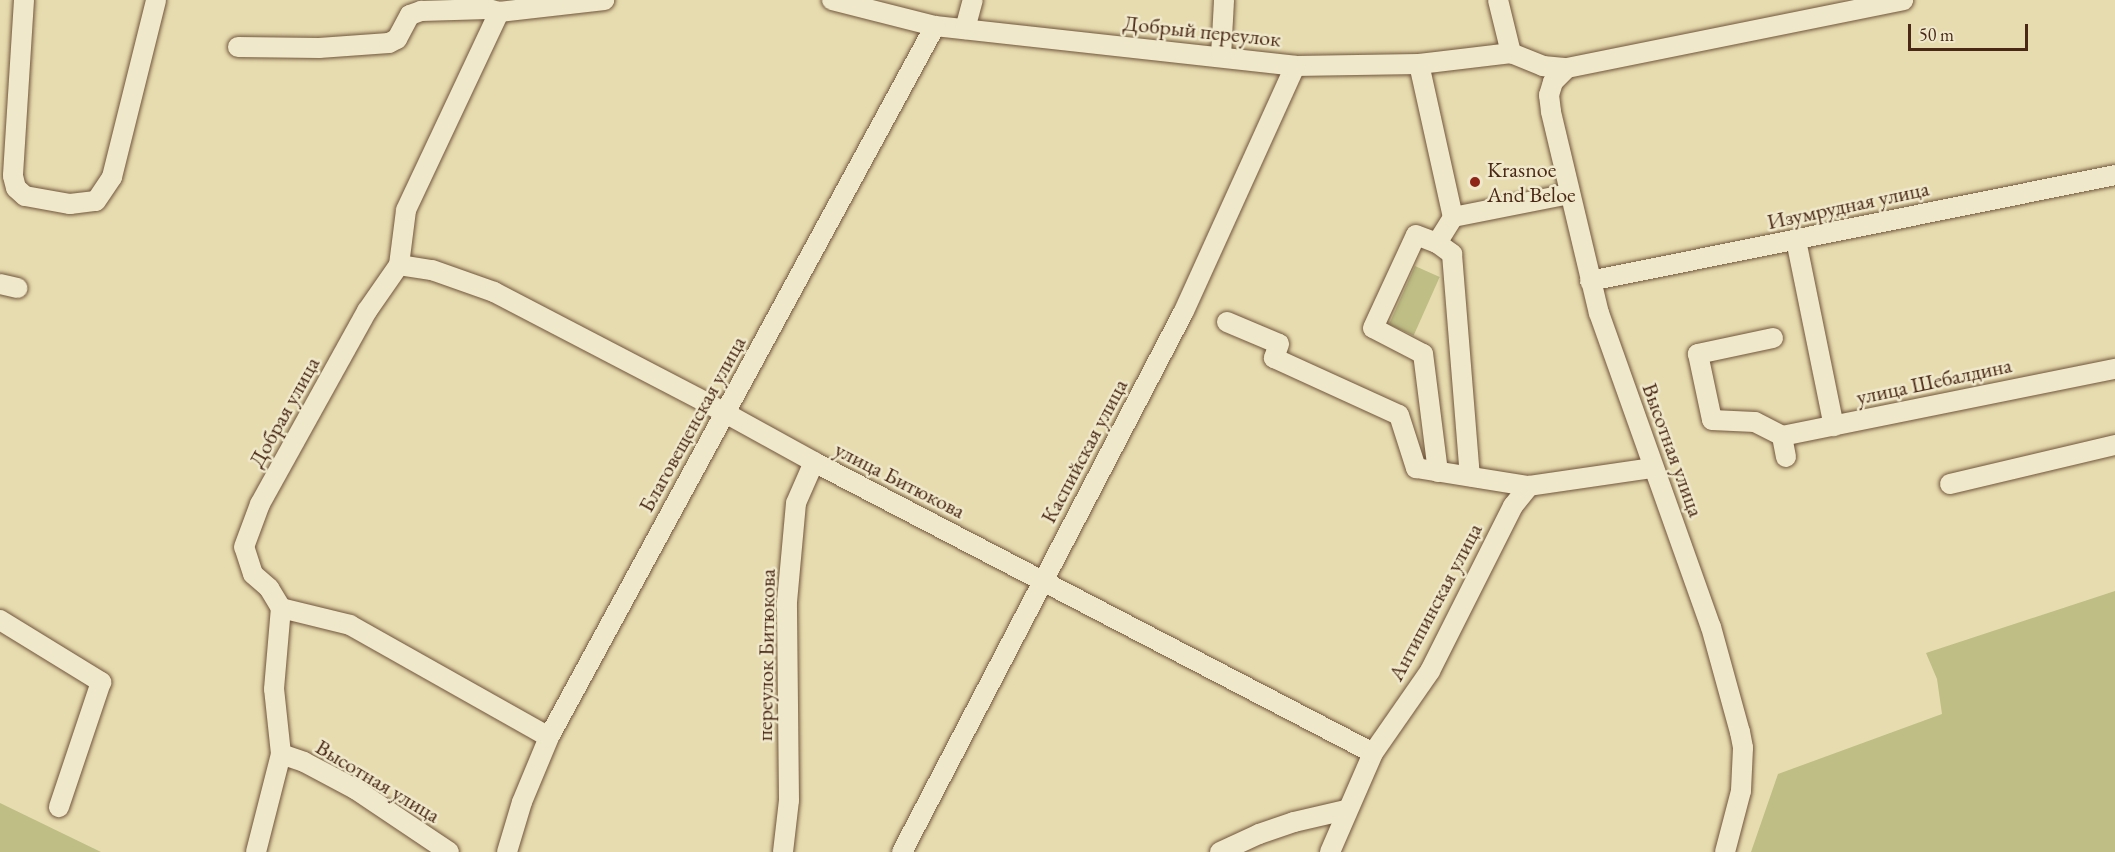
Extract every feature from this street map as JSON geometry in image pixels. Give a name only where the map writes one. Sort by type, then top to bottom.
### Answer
[{"type":"street","points":[[24,0],[19,43],[13,176],[16,188],[25,196],[70,204],[96,201],[112,177],[156,0]]},
{"type":"street","points":[[238,46],[319,48],[389,43],[397,39],[410,15],[421,11],[488,9],[499,12],[604,0]]},
{"type":"street","name":"Добрый переулок","points":[[832,0],[935,26],[1295,66],[1419,64],[1510,53],[1543,66],[1567,68],[1903,0]]},
{"type":"street","points":[[965,29],[973,0]]},
{"type":"street","points":[[1221,56],[1224,0]]},
{"type":"street","points":[[1498,0],[1510,53]]},
{"type":"street","name":"Добрая улица","points":[[281,608],[269,588],[253,574],[244,547],[260,504],[367,311],[399,265],[406,210],[499,12]]},
{"type":"street","name":"Благовещенская улица","points":[[507,852],[522,802],[549,736],[935,26]]},
{"type":"street","points":[[1419,64],[1453,217],[1437,243]]},
{"type":"street","name":"Каспийская улица","points":[[902,852],[1184,311],[1295,66]]},
{"type":"street","name":"Высотная улица","points":[[1567,68],[1553,82],[1549,95],[1569,194],[1590,280],[1652,468],[1711,627],[1740,732],[1743,748],[1742,791],[1725,852]]},
{"type":"street","name":"Изумрудная улица","points":[[1590,280],[2115,175]]},
{"type":"street","points":[[1453,217],[1569,194]]},
{"type":"street","points":[[1438,472],[1423,354],[1372,328],[1416,235],[1437,243],[1452,254],[1470,476]]},
{"type":"street","points":[[1796,240],[1834,426]]},
{"type":"street","name":"улица Битюкова","points":[[399,265],[432,270],[494,292],[814,462],[1373,753]]},
{"type":"street","points":[[1227,322],[1279,344],[1274,358],[1399,415],[1416,468],[1529,486],[1652,468]]},
{"type":"street","points":[[1773,338],[1698,354],[1712,420],[1755,422],[1782,436],[1786,457]]},
{"type":"street","name":"улица Шебалдина","points":[[1782,436],[2115,369]]},
{"type":"street","points":[[1950,484],[2115,445]]},
{"type":"street","name":"переулок Битюкова","points":[[783,852],[789,800],[788,602],[796,503],[814,462]]},
{"type":"street","name":"Антипинская улица","points":[[1330,852],[1346,810],[1373,753],[1430,671],[1513,506],[1529,486]]},
{"type":"street","points":[[256,852],[281,754],[274,689],[281,608],[350,625],[549,736]]},
{"type":"street","points":[[0,620],[101,682],[59,807]]},
{"type":"street","name":"Высотная улица","points":[[281,754],[304,762],[355,789],[450,852]]},
{"type":"street","points":[[1220,852],[1259,834],[1294,822],[1346,810]]},
{"type":"green space","points":[[1415,266],[1440,277],[1414,335],[1389,324]]},
{"type":"green space","points":[[2115,591],[2115,852],[1751,852],[1778,774],[1942,714],[1937,679],[1926,653]]},
{"type":"green space","points":[[0,803],[101,852],[0,852]]},
{"type":"place","name":"Krasnoe And Beloe","points":[[1475,182]]}]
